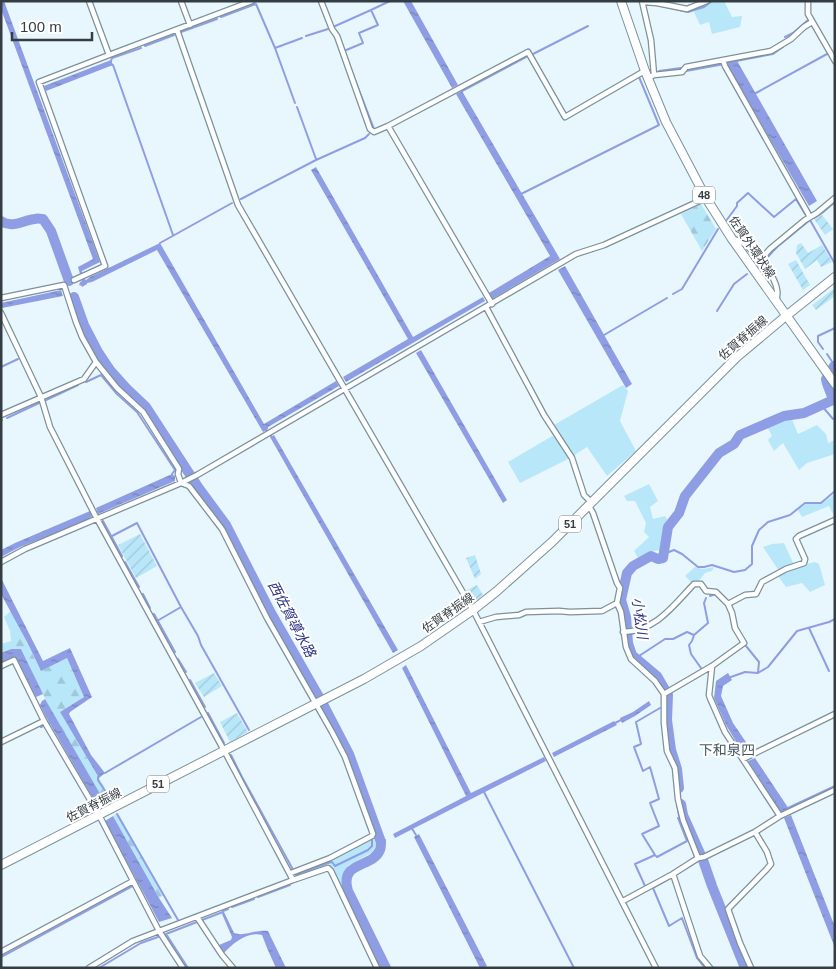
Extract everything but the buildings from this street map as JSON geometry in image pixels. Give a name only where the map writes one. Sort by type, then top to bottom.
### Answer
[{"type":"main road","name":"佐賀外環状線","points":[[621,1],[666,122],[706,198],[732,239],[833,381]]},
{"type":"main road","name":"佐賀脊振線","points":[[1,865],[401,658],[473,610],[527,565],[737,357],[835,277]]},
{"type":"street","points":[[89,1],[109,55]]},
{"type":"street","points":[[181,1],[190,25]]},
{"type":"street","points":[[74,280],[105,266],[39,82],[252,1]]},
{"type":"street","points":[[321,1],[332,29],[337,36],[370,129],[374,132],[528,52],[564,117],[641,73],[649,75],[682,72],[686,67],[771,51],[791,39],[812,22]]},
{"type":"street","points":[[649,75],[651,40],[642,2],[687,9],[707,1]]},
{"type":"street","points":[[808,1],[808,14],[834,59]]},
{"type":"street","points":[[177,30],[238,205],[473,610],[656,968]]},
{"type":"street","points":[[723,60],[810,217]]},
{"type":"street","points":[[388,126],[489,299]]},
{"type":"street","points":[[1,562],[95,515],[181,483],[197,475],[486,307],[489,299],[576,254],[604,245],[706,198]]},
{"type":"street","points":[[761,260],[770,249],[835,198]]},
{"type":"street","points":[[732,239],[738,240],[761,260],[777,288],[776,302]]},
{"type":"street","points":[[1,298],[64,285],[76,322],[96,362],[117,388],[143,412],[179,468],[178,474],[181,483]]},
{"type":"street","points":[[486,307],[544,415],[572,458],[584,495],[590,504],[620,588],[617,603],[621,612],[626,647],[631,660],[655,680],[664,694],[664,724],[668,751],[675,768],[678,799],[683,820],[698,858]]},
{"type":"street","points":[[1,313],[41,397],[50,427],[95,515],[293,872],[294,880]]},
{"type":"street","points":[[1,415],[84,378],[96,362]]},
{"type":"street","points":[[181,483],[189,486],[222,529],[267,618],[345,757],[373,834],[330,858],[293,872]]},
{"type":"street","points":[[728,604],[745,595],[756,594],[762,582],[786,569],[804,563],[805,559],[796,539],[835,520]]},
{"type":"street","points":[[623,632],[632,632],[647,627],[658,620],[694,584],[701,584],[706,591],[716,592],[728,604],[736,628],[744,643],[712,666],[664,694]]},
{"type":"street","points":[[479,622],[526,612],[602,611],[617,603]]},
{"type":"street","points":[[1,666],[14,660],[44,721],[99,815],[159,931],[183,968]]},
{"type":"street","points":[[712,666],[709,694],[725,732],[742,760],[784,814]]},
{"type":"street","points":[[742,760],[835,714]]},
{"type":"street","points":[[1,742],[44,721]]},
{"type":"street","points":[[623,901],[698,858],[704,857],[755,832],[784,814],[835,790]]},
{"type":"street","points":[[751,968],[728,909],[771,864],[755,832]]},
{"type":"street","points":[[89,968],[133,942],[159,931],[328,868],[377,968]]},
{"type":"street","points":[[673,874],[700,956],[710,968]]},
{"type":"street","points":[[1,952],[133,881]]},
{"type":"street","points":[[197,917],[233,968]]},
{"type":"green space","points":[[713,1],[724,1],[732,17],[742,16],[740,27],[712,34],[709,22],[700,25],[694,12]]},
{"type":"green space","points":[[701,204],[716,229],[702,251],[681,214]]},
{"type":"green space","points":[[822,215],[833,229],[825,235],[814,219]]},
{"type":"green space","points":[[801,243],[808,253],[822,245],[832,262],[821,267],[817,260],[805,269],[796,253],[797,245]]},
{"type":"green space","points":[[796,260],[810,285],[803,290],[788,264]]},
{"type":"green space","points":[[835,288],[835,296],[816,310],[812,305]]},
{"type":"green space","points":[[623,385],[628,391],[620,421],[636,451],[607,476],[587,447],[573,456],[554,425]]},
{"type":"green space","points":[[791,417],[798,434],[817,425],[826,434],[828,443],[835,440],[835,454],[807,463],[799,470],[783,443],[774,451],[768,440],[772,436],[766,425]]},
{"type":"green space","points":[[554,435],[570,458],[520,483],[508,462]]},
{"type":"green space","points":[[649,484],[658,501],[650,507],[653,519],[665,516],[667,519],[662,535],[661,550],[650,552],[638,558],[634,551],[649,537],[644,532],[646,523],[635,501],[627,501],[624,496]]},
{"type":"green space","points":[[835,494],[835,518],[829,506],[802,517],[798,510],[806,504],[821,504]]},
{"type":"green space","points":[[140,534],[157,566],[136,578],[118,545]]},
{"type":"green space","points":[[784,543],[795,567],[815,562],[819,564],[825,585],[810,592],[802,583],[786,587],[778,576],[779,571],[763,547]]},
{"type":"green space","points":[[475,555],[481,574],[475,579],[466,558]]},
{"type":"green space","points":[[695,567],[703,569],[714,567],[712,571],[705,573],[699,581],[691,582],[685,576]]},
{"type":"green space","points":[[477,585],[483,595],[472,603],[465,591]]},
{"type":"green space","points":[[11,611],[41,671],[67,658],[84,697],[60,712],[112,800],[106,804],[50,709],[21,649],[11,649],[1,653],[1,644],[11,641],[10,631],[4,617]]},
{"type":"green space","points":[[214,673],[222,686],[204,697],[195,683]]},
{"type":"green space","points":[[237,713],[248,732],[230,742],[220,722]]},
{"type":"green space","points":[[118,813],[164,895],[159,898],[113,816]]},
{"type":"green space","points":[[376,836],[378,845],[373,852],[349,865],[344,872],[342,884],[383,968],[379,968],[328,861]]},
{"type":"water","points":[[1,1],[4,1],[100,262],[82,271],[80,274],[78,267],[93,259],[1,9]]},
{"type":"water","points":[[403,1],[411,1],[458,85],[452,88]]},
{"type":"water","points":[[736,59],[817,201],[809,206],[727,65],[728,61]]},
{"type":"water","points":[[111,60],[113,65],[46,91],[44,86]]},
{"type":"water","points":[[462,91],[560,259],[492,299],[489,293],[550,256],[456,94]]},
{"type":"water","points":[[316,167],[413,337],[483,297],[485,301],[346,382],[343,377],[408,339],[311,170]]},
{"type":"water","points":[[160,243],[264,424],[336,381],[339,386],[268,427],[263,432],[157,250],[82,287],[80,286],[81,279],[86,280]]},
{"type":"water","points":[[565,266],[632,384],[626,388],[558,270]]},
{"type":"water","points":[[61,290],[63,296],[2,308],[1,303]]},
{"type":"water","points":[[421,350],[507,500],[503,503],[416,353]]},
{"type":"water","points":[[274,435],[398,650],[393,653],[270,437]]},
{"type":"water","points":[[172,474],[175,476],[175,481],[98,514],[96,508]]},
{"type":"water","points":[[90,511],[92,516],[88,520],[20,547],[1,557],[1,550]]},
{"type":"water","points":[[1,578],[43,661],[70,648],[92,697],[69,714],[91,755],[105,773],[99,778],[60,712],[84,697],[67,658],[41,671],[1,594]]},
{"type":"water","points":[[11,649],[21,649],[43,694],[36,697],[16,658],[1,664],[1,653]]},
{"type":"water","points":[[406,665],[471,793],[544,757],[546,761],[395,838],[393,834],[466,796],[402,668]]},
{"type":"water","points":[[728,673],[732,680],[723,686],[721,696],[733,723],[752,751],[744,755],[726,725],[714,698],[716,681]]},
{"type":"water","points":[[45,699],[106,804],[98,807],[40,705]]},
{"type":"water","points":[[649,701],[651,705],[622,723],[620,718]]},
{"type":"water","points":[[614,721],[617,725],[554,757],[552,753]]},
{"type":"water","points":[[755,758],[789,809],[781,812],[748,761]]},
{"type":"water","points":[[791,815],[835,927],[835,948],[784,818]]},
{"type":"water","points":[[113,816],[172,918],[159,922],[105,821]]},
{"type":"water","points":[[419,834],[487,966],[483,968],[480,968],[414,837]]},
{"type":"water","points":[[223,912],[234,933],[268,931],[286,968],[276,968],[262,935],[246,936],[224,953],[219,945],[231,940],[232,937],[222,914]]},
{"type":"waterway","points":[[345,52],[363,43],[359,33],[378,25],[371,10],[390,1]]},
{"type":"waterway","points":[[657,5],[688,12],[704,7],[712,1]]},
{"type":"waterway","points":[[221,17],[256,4],[275,48],[302,38]]},
{"type":"waterway","points":[[333,27],[371,10]]},
{"type":"waterway","points":[[181,32],[217,19]]},
{"type":"waterway","points":[[785,37],[793,33],[808,20]]},
{"type":"waterway","points":[[533,54],[588,26]]},
{"type":"waterway","points":[[306,36],[328,29]]},
{"type":"waterway","points":[[145,46],[174,35]]},
{"type":"waterway","points":[[736,61],[773,54],[783,47]]},
{"type":"waterway","points":[[141,48],[112,58],[110,64],[113,65],[173,235]]},
{"type":"waterway","points":[[275,48],[295,103]]},
{"type":"waterway","points":[[756,93],[827,54]]},
{"type":"waterway","points":[[462,91],[526,57]]},
{"type":"waterway","points":[[347,59],[374,129]]},
{"type":"waterway","points":[[659,71],[681,68],[686,71],[730,63]]},
{"type":"waterway","points":[[521,194],[659,125],[639,77]]},
{"type":"waterway","points":[[297,107],[316,159]]},
{"type":"waterway","points":[[241,199],[316,160],[365,138],[369,134]]},
{"type":"waterway","points":[[726,221],[737,206],[737,203],[748,193],[774,217],[796,199],[805,214]]},
{"type":"waterway","points":[[814,218],[835,202]]},
{"type":"waterway","points":[[160,243],[232,203]]},
{"type":"waterway","name":"西佐賀導水路","points":[[1,221],[13,224],[43,219],[51,231],[69,281]]},
{"type":"waterway","points":[[765,260],[777,247],[810,220],[835,264]]},
{"type":"waterway","points":[[673,294],[682,289],[718,229]]},
{"type":"waterway","points":[[756,266],[761,263]]},
{"type":"waterway","points":[[717,311],[734,284],[747,274]]},
{"type":"waterway","name":"西佐賀導水路","points":[[74,297],[84,325],[98,352],[110,370],[146,407],[198,487],[226,525],[271,613],[349,754],[381,843],[376,856],[352,869],[346,881],[348,891],[386,968]]},
{"type":"waterway","points":[[604,335],[667,298]]},
{"type":"waterway","points":[[823,349],[818,342],[818,336],[835,328]]},
{"type":"waterway","points":[[827,354],[834,366]]},
{"type":"waterway","points":[[1,367],[18,359]]},
{"type":"waterway","name":"小松川","points":[[679,788],[667,720],[668,695],[657,676],[632,655],[628,643],[626,617],[621,600],[627,573],[633,566],[651,556],[658,559],[663,558],[668,527],[679,513],[685,496],[719,453],[734,444],[740,435],[784,416],[804,413],[833,400],[826,379],[835,366]]},
{"type":"waterway","points":[[86,382],[101,375],[117,394],[137,412],[175,470],[172,474]]},
{"type":"waterway","points":[[44,401],[78,385]]},
{"type":"waterway","points":[[7,418],[39,403]]},
{"type":"waterway","points":[[822,406],[833,419]]},
{"type":"waterway","points":[[265,429],[271,436]]},
{"type":"waterway","points":[[664,554],[674,550],[698,567],[712,565],[734,572],[745,570],[752,564],[752,546],[759,530],[768,522],[790,515],[805,503],[821,503],[835,491]]},
{"type":"waterway","points":[[103,521],[122,556]]},
{"type":"waterway","points":[[112,536],[137,523],[198,636],[201,645],[249,730]]},
{"type":"waterway","points":[[125,562],[139,587]]},
{"type":"waterway","points":[[143,594],[150,608]]},
{"type":"waterway","points":[[710,596],[716,594]]},
{"type":"waterway","points":[[637,659],[665,639],[673,639],[687,632],[694,635],[708,623],[704,603],[706,598]]},
{"type":"waterway","points":[[157,621],[181,607]]},
{"type":"waterway","points":[[154,614],[175,652]]},
{"type":"waterway","points":[[728,678],[745,672],[758,673],[768,667],[797,631],[835,619]]},
{"type":"waterway","points":[[809,628],[829,671]]},
{"type":"waterway","points":[[694,635],[689,645],[691,654],[701,668]]},
{"type":"waterway","points":[[746,646],[759,662],[758,673]]},
{"type":"waterway","points":[[178,659],[186,672]]},
{"type":"waterway","points":[[190,680],[205,707]]},
{"type":"waterway","points":[[645,886],[635,864],[655,855],[642,834],[659,826],[650,803],[659,799],[650,767],[643,771],[634,747],[641,744],[636,722],[660,708]]},
{"type":"waterway","points":[[208,713],[224,743]]},
{"type":"waterway","points":[[105,773],[201,717]]},
{"type":"waterway","points":[[613,724],[623,719]]},
{"type":"waterway","points":[[41,727],[49,723]]},
{"type":"waterway","points":[[231,755],[296,875],[332,862],[335,866],[368,850],[372,846],[372,840]]},
{"type":"waterway","points":[[98,777],[111,800]]},
{"type":"waterway","points":[[788,808],[835,786]]},
{"type":"waterway","points":[[484,792],[574,968]]},
{"type":"waterway","name":"小松川","points":[[681,804],[683,815],[703,860],[745,968]]},
{"type":"waterway","points":[[117,814],[178,920]]},
{"type":"waterway","points":[[656,856],[687,841],[678,818]]},
{"type":"waterway","points":[[411,827],[416,835]]},
{"type":"waterway","name":"西佐賀導水路","points":[[381,842],[385,840]]},
{"type":"waterway","points":[[675,875],[697,862]]},
{"type":"waterway","points":[[671,878],[653,888],[669,926],[682,918],[697,958],[705,968]]},
{"type":"waterway","points":[[1,957],[138,883]]},
{"type":"waterway","points":[[258,897],[290,885]]},
{"type":"waterway","points":[[232,907],[254,899]]},
{"type":"waterway","points":[[202,920],[228,909]]},
{"type":"waterway","points":[[188,968],[166,934],[197,922]]},
{"type":"waterway","points":[[99,968],[141,943],[158,937]]},
{"type":"district","name":"下和泉四","points":[[727,750]]}]
